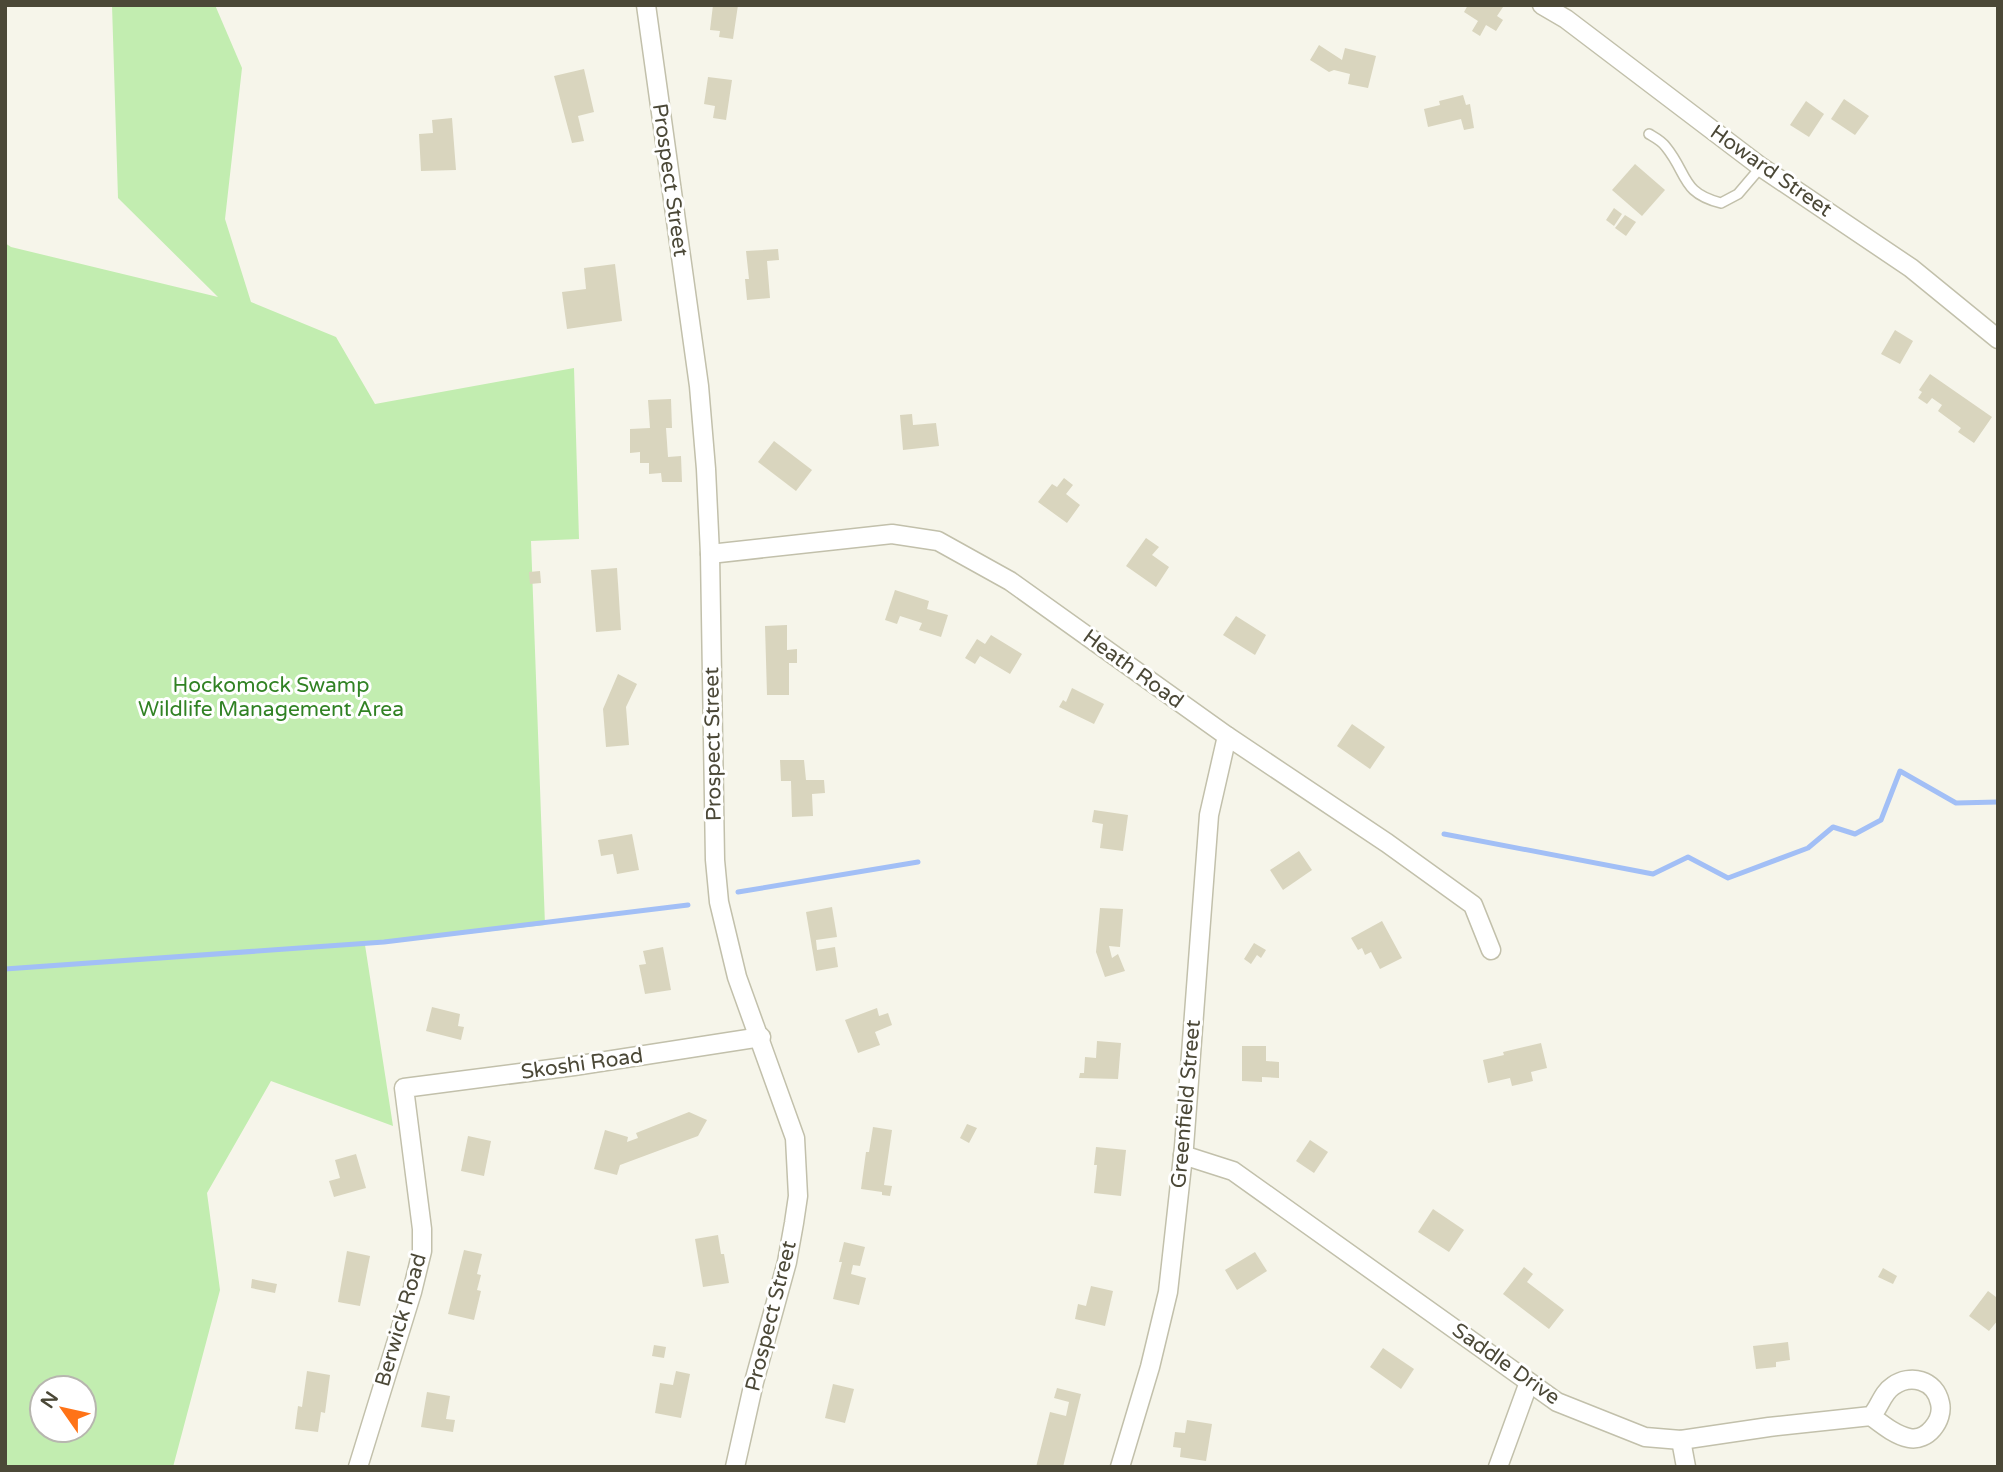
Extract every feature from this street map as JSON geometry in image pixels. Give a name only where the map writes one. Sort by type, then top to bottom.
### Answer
[{"type":"street","name":"Prospect Street","points":[[646,5],[699,386],[706,469],[710,554],[711,733],[719,902],[737,977],[761,1037],[795,1138],[798,1196],[787,1262],[760,1357],[735,1467]]},
{"type":"street","name":"Howard Street","points":[[1542,5],[1566,19],[1761,167],[1911,268],[1998,339]]},
{"type":"street","name":"Heath Road","points":[[710,554],[892,534],[937,541],[1010,582],[1227,736],[1387,843],[1473,905],[1491,950]]},
{"type":"street","name":"Greenfield Street","points":[[1120,1467],[1150,1367],[1168,1292],[1183,1155],[1209,815],[1227,736]]},
{"type":"street","name":"Skoshi Road","points":[[404,1088],[574,1066],[761,1037]]},
{"type":"street","name":"Berwick Road","points":[[358,1467],[422,1251],[422,1229],[404,1088]]},
{"type":"street","name":"Saddle Drive","points":[[1183,1155],[1233,1171],[1557,1402],[1645,1437],[1681,1440],[1871,1416]]},
{"type":"street","points":[[1498,1467],[1529,1382]]},
{"type":"street","points":[[1681,1440],[1686,1467]]},
{"type":"lane","points":[[1649,134],[1665,145],[1688,185],[1705,199],[1721,203],[1738,194],[1761,167]]},
{"type":"green space","name":"Hockomock Swamp Wildlife Management Area","points":[[112,5],[215,5],[242,68],[225,219],[251,302],[336,337],[375,404],[574,368],[579,539],[531,541],[545,925],[365,945],[393,1126],[271,1081],[207,1193],[220,1290],[173,1467],[5,1467],[5,243],[11,247],[218,297],[118,198]]},
{"type":"building","points":[[713,5],[738,5],[733,39],[719,37],[720,31],[710,30]]},
{"type":"building","points":[[1468,5],[1503,7],[1497,16],[1503,20],[1496,31],[1486,25],[1480,36],[1472,31],[1478,21],[1464,12]]},
{"type":"building","points":[[1319,45],[1342,60],[1345,48],[1376,56],[1368,88],[1348,84],[1350,74],[1334,70],[1329,72],[1310,60]]},
{"type":"building","points":[[584,69],[594,112],[578,116],[584,141],[572,143],[554,76]]},
{"type":"building","points":[[708,77],[732,80],[726,120],[713,118],[715,106],[704,104]]},
{"type":"building","points":[[1463,95],[1466,105],[1470,104],[1474,128],[1464,130],[1461,119],[1428,127],[1424,109],[1440,105],[1439,101]]},
{"type":"building","points":[[1844,99],[1869,116],[1855,135],[1831,119]]},
{"type":"building","points":[[1806,101],[1824,114],[1809,137],[1790,125]]},
{"type":"building","points":[[452,118],[456,170],[421,171],[419,134],[433,133],[432,120]]},
{"type":"building","points":[[1635,164],[1665,190],[1642,216],[1612,190]]},
{"type":"building","points":[[1614,208],[1622,214],[1614,226],[1606,220]]},
{"type":"building","points":[[1625,215],[1636,222],[1626,236],[1615,228]]},
{"type":"building","points":[[778,249],[779,260],[767,261],[770,298],[747,300],[745,279],[749,279],[746,251]]},
{"type":"building","points":[[615,264],[622,321],[567,329],[562,292],[586,289],[584,268]]},
{"type":"building","points":[[1895,330],[1913,341],[1900,364],[1881,354]]},
{"type":"building","points":[[1930,374],[1992,417],[1974,443],[1958,432],[1961,428],[1938,411],[1942,405],[1932,398],[1927,404],[1918,398],[1922,392],[1919,390]]},
{"type":"building","points":[[671,399],[672,428],[666,428],[668,457],[681,456],[682,482],[662,482],[661,473],[649,474],[649,463],[640,463],[640,452],[630,453],[630,429],[650,428],[648,400]]},
{"type":"building","points":[[912,414],[913,425],[936,423],[939,446],[903,450],[900,415]]},
{"type":"building","points":[[774,441],[812,470],[796,491],[758,462]]},
{"type":"building","points":[[1064,478],[1073,485],[1066,494],[1080,505],[1067,523],[1038,502],[1052,484],[1057,487]]},
{"type":"building","points":[[1146,538],[1159,547],[1152,555],[1169,567],[1156,587],[1126,566]]},
{"type":"building","points":[[617,568],[621,630],[596,632],[591,570]]},
{"type":"building","points":[[540,571],[541,583],[530,584],[529,572]]},
{"type":"building","points":[[895,590],[929,601],[927,609],[948,615],[941,637],[919,630],[922,623],[900,616],[897,624],[885,620]]},
{"type":"building","points":[[1236,616],[1266,635],[1255,655],[1223,635]]},
{"type":"building","points":[[787,625],[787,650],[797,649],[797,663],[789,663],[789,695],[767,695],[765,626]]},
{"type":"building","points":[[991,635],[1022,654],[1010,674],[980,656],[975,664],[965,658],[977,639],[985,644]]},
{"type":"building","points":[[618,674],[637,684],[626,707],[629,745],[606,747],[603,709]]},
{"type":"building","points":[[1072,688],[1104,704],[1094,724],[1059,707],[1063,700],[1066,702]]},
{"type":"building","points":[[1352,724],[1385,747],[1370,769],[1337,746]]},
{"type":"building","points":[[780,760],[804,760],[806,780],[824,780],[825,793],[812,794],[813,816],[792,817],[791,781],[781,781]]},
{"type":"building","points":[[1094,810],[1128,815],[1123,851],[1100,848],[1103,824],[1092,822]]},
{"type":"building","points":[[632,834],[639,870],[617,874],[613,854],[601,856],[598,840]]},
{"type":"building","points":[[1299,851],[1312,870],[1283,890],[1270,870]]},
{"type":"building","points":[[832,907],[837,937],[816,940],[817,950],[835,947],[838,967],[816,971],[806,912]]},
{"type":"building","points":[[1100,908],[1123,909],[1120,947],[1109,946],[1112,958],[1118,954],[1125,971],[1105,977],[1096,952]]},
{"type":"building","points":[[1382,921],[1402,958],[1380,969],[1371,952],[1365,955],[1362,948],[1358,950],[1351,938]]},
{"type":"building","points":[[1254,943],[1266,950],[1261,958],[1257,955],[1251,964],[1244,959]]},
{"type":"building","points":[[663,947],[671,990],[645,994],[639,965],[646,964],[643,951]]},
{"type":"building","points":[[432,1007],[460,1014],[458,1026],[464,1027],[461,1040],[426,1031]]},
{"type":"building","points":[[877,1008],[879,1016],[888,1013],[892,1025],[875,1032],[880,1045],[858,1053],[845,1020]]},
{"type":"building","points":[[1097,1041],[1121,1043],[1118,1079],[1079,1078],[1080,1073],[1084,1073],[1085,1057],[1096,1058]]},
{"type":"building","points":[[1541,1043],[1547,1068],[1531,1072],[1533,1081],[1512,1086],[1510,1078],[1488,1083],[1483,1060]]},
{"type":"building","points":[[1242,1046],[1266,1046],[1266,1061],[1279,1062],[1279,1078],[1262,1077],[1262,1082],[1242,1081]]},
{"type":"building","points":[[689,1112],[707,1120],[698,1136],[620,1165],[617,1175],[594,1169],[605,1130],[628,1137],[627,1142],[638,1138],[636,1133]]},
{"type":"building","points":[[967,1124],[977,1128],[969,1143],[960,1138]]},
{"type":"building","points":[[873,1127],[892,1130],[884,1185],[892,1186],[890,1196],[861,1189],[866,1152],[869,1152]]},
{"type":"building","points":[[468,1136],[491,1141],[484,1176],[461,1171]]},
{"type":"building","points":[[1310,1140],[1328,1152],[1314,1173],[1296,1161]]},
{"type":"building","points":[[1096,1147],[1126,1150],[1121,1196],[1094,1193]]},
{"type":"building","points":[[356,1154],[366,1188],[334,1197],[329,1181],[340,1178],[335,1160]]},
{"type":"building","points":[[1433,1209],[1464,1230],[1449,1252],[1418,1232]]},
{"type":"building","points":[[718,1235],[729,1283],[703,1287],[695,1239]]},
{"type":"building","points":[[844,1242],[865,1247],[860,1266],[853,1265],[851,1274],[866,1278],[859,1305],[833,1299]]},
{"type":"building","points":[[464,1250],[482,1254],[477,1274],[481,1275],[477,1290],[481,1291],[474,1320],[448,1314]]},
{"type":"building","points":[[347,1251],[370,1256],[360,1306],[338,1302]]},
{"type":"building","points":[[1255,1252],[1267,1271],[1237,1290],[1225,1270]]},
{"type":"building","points":[[1524,1267],[1533,1274],[1527,1282],[1564,1310],[1549,1329],[1503,1294]]},
{"type":"building","points":[[1883,1268],[1897,1276],[1893,1284],[1878,1277]]},
{"type":"building","points":[[252,1279],[277,1284],[275,1293],[251,1288]]},
{"type":"building","points":[[1091,1286],[1113,1291],[1105,1326],[1075,1319],[1078,1304],[1086,1306]]},
{"type":"building","points":[[1988,1291],[1996,1297],[1998,1295],[1998,1320],[1989,1331],[1969,1316]]},
{"type":"building","points":[[1788,1342],[1790,1360],[1776,1362],[1776,1367],[1756,1369],[1753,1346]]},
{"type":"building","points":[[654,1345],[666,1347],[664,1358],[652,1356]]},
{"type":"building","points":[[1383,1348],[1414,1369],[1401,1389],[1370,1367]]},
{"type":"building","points":[[307,1371],[330,1375],[325,1413],[321,1412],[318,1432],[295,1429],[298,1406],[302,1407]]},
{"type":"building","points":[[676,1371],[690,1374],[681,1418],[655,1413],[660,1383],[673,1385]]},
{"type":"building","points":[[833,1384],[854,1389],[845,1423],[825,1418]]},
{"type":"building","points":[[1057,1388],[1081,1394],[1063,1467],[1036,1467],[1050,1412],[1066,1416],[1069,1402],[1054,1398]]},
{"type":"building","points":[[427,1392],[450,1396],[446,1419],[455,1420],[453,1432],[421,1427]]},
{"type":"building","points":[[1187,1420],[1212,1424],[1206,1461],[1180,1457],[1181,1448],[1173,1447],[1175,1432],[1185,1433]]},
{"type":"waterway","points":[[1444,834],[1653,874],[1688,857],[1728,878],[1808,848],[1833,827],[1855,834],[1881,820],[1900,771],[1956,803],[1998,802]]},
{"type":"waterway","points":[[738,892],[918,862]]},
{"type":"waterway","points":[[5,969],[384,942],[688,905]]}]
